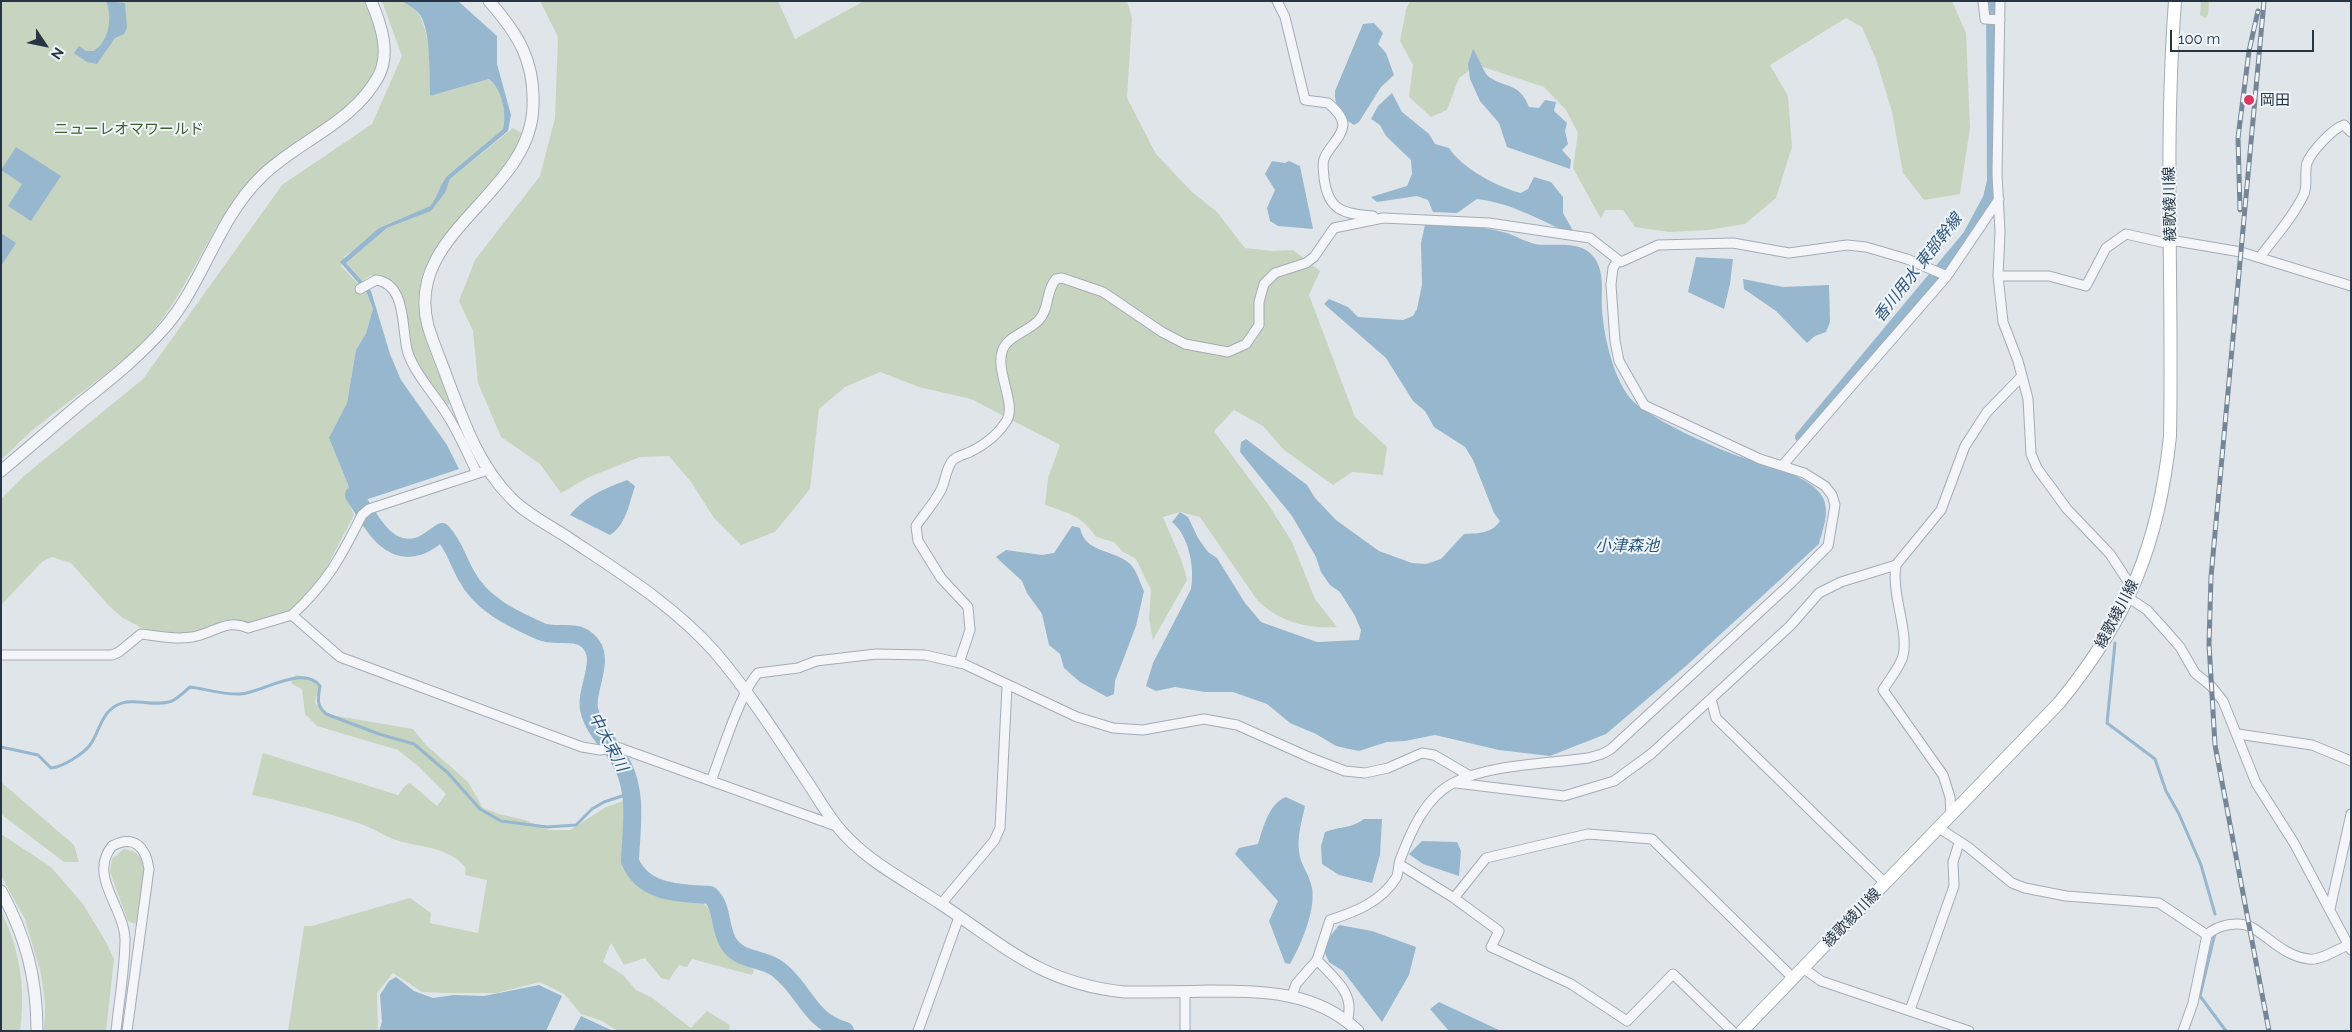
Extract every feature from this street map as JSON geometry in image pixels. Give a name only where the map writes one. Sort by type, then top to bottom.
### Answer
[{"type":"main road","name":"綾歌綾川線","points":[[1742,1031],[2031,734],[2075,683],[2100,647],[2131,593],[2157,516],[2166,477],[2171,406],[2170,76],[2175,1]]},
{"type":"street","points":[[1,471],[118,373],[167,325],[230,218],[260,178],[279,160],[340,119],[369,91],[379,76],[384,49],[383,38],[371,1]]},
{"type":"street","points":[[482,472],[475,448],[432,337],[424,295],[433,263],[442,247],[516,162],[530,128],[534,95],[530,64],[513,31],[489,1]]},
{"type":"street","points":[[1277,1],[1284,17],[1305,100],[1328,103],[1340,116],[1343,124],[1341,133],[1324,160],[1325,186],[1330,201],[1340,210],[1383,218],[1489,223],[1590,238],[1617,261],[1625,262],[1658,245],[1733,243],[1789,253],[1847,245],[1866,247],[1907,259],[1946,276]]},
{"type":"street","points":[[1983,1],[1985,19],[1994,20]]},
{"type":"street","points":[[2000,1],[1994,20],[1999,199],[1998,276],[2003,322],[2028,399],[2031,454],[2038,468],[2067,509],[2110,554],[2131,593],[2180,647],[2195,673],[2218,694],[2238,734],[2242,751],[2256,783],[2294,843],[2349,948],[2311,960],[2291,955],[2253,928],[2239,923],[2214,928],[2207,935],[2193,1003],[2183,1031]]},
{"type":"street","points":[[2260,257],[2304,194],[2307,179],[2306,165],[2310,157],[2336,128],[2344,125],[2351,132]]},
{"type":"street","points":[[1782,466],[1946,276],[1999,199]]},
{"type":"street","points":[[959,664],[970,630],[968,607],[941,578],[918,541],[916,526],[942,489],[946,470],[954,458],[982,446],[995,436],[1008,418],[1010,409],[1001,364],[1002,351],[1008,341],[1038,321],[1045,311],[1048,291],[1056,279],[1062,278],[1104,292],[1162,332],[1185,344],[1228,352],[1246,344],[1259,325],[1259,302],[1264,284],[1275,273],[1306,264],[1314,257],[1334,228],[1383,218]]},
{"type":"street","points":[[1998,276],[2049,276],[2086,286],[2106,248],[2126,234],[2170,242],[2210,246],[2260,257],[2351,286]]},
{"type":"street","points":[[1292,996],[1296,984],[1317,960],[1330,920],[1362,910],[1386,890],[1397,877],[1399,864],[1411,831],[1432,799],[1453,783],[1478,772],[1588,758],[1611,749],[1790,584],[1828,546],[1835,505],[1832,494],[1825,486],[1804,473],[1760,459],[1644,405],[1619,361],[1615,341],[1611,285],[1613,268],[1617,261]]},
{"type":"street","points":[[360,289],[372,281],[384,282],[398,300],[410,359],[482,472],[512,500],[663,602],[714,651],[779,739],[837,826],[873,862],[941,904],[1018,958],[1036,968],[1073,982],[1124,992],[1264,991],[1292,996],[1314,1003],[1347,1021],[1358,1031]]},
{"type":"street","points":[[1951,815],[1950,797],[1943,775],[1883,690],[1903,658],[1904,646],[1894,579],[1896,566],[1941,510],[1965,446],[1987,412],[2022,376]]},
{"type":"street","points":[[1,656],[112,655],[119,652],[141,634],[172,638],[193,637],[213,632],[226,624],[238,624],[248,628],[292,615],[315,593],[330,575],[366,512],[482,472]]},
{"type":"street","points":[[1453,783],[1564,796],[1587,791],[1614,781],[1651,754],[1790,626],[1819,593],[1841,582],[1896,566]]},
{"type":"street","points":[[292,615],[340,657],[582,747],[606,749],[617,747],[837,826]]},
{"type":"street","points":[[711,781],[752,679],[758,672],[798,668],[816,661],[876,654],[925,654],[959,664],[1077,717],[1113,728],[1143,730],[1204,719],[1238,725],[1345,771],[1365,773],[1388,768],[1422,753],[1434,755],[1470,776]]},
{"type":"street","points":[[941,904],[994,841],[1000,828],[1007,686]]},
{"type":"street","points":[[1711,698],[1716,718],[1885,883]]},
{"type":"street","points":[[2238,734],[2312,745],[2351,761]]},
{"type":"street","points":[[2330,909],[2351,814]]},
{"type":"street","points":[[1939,828],[1959,843],[1968,847],[2012,883],[2025,888],[2066,896],[2160,903],[2207,935]]},
{"type":"street","points":[[1454,898],[1486,858],[1588,834],[1652,838],[1793,978]]},
{"type":"street","points":[[116,1031],[125,938],[120,917],[103,873],[103,863],[112,846],[128,841],[141,846],[145,852],[149,869],[127,1031]]},
{"type":"street","points":[[1910,1010],[1954,886],[1953,862],[1959,843]]},
{"type":"street","points":[[1399,864],[1454,898],[1499,931],[1491,947],[1571,984],[1627,1021],[1674,974],[1732,1031]]},
{"type":"street","points":[[1,891],[15,916],[27,949],[37,1004],[37,1031]]},
{"type":"street","points":[[918,1031],[959,917]]},
{"type":"street","points":[[1317,960],[1340,985],[1348,998],[1351,1008],[1347,1021]]},
{"type":"street","points":[[1803,968],[1821,981],[1910,1010],[1943,1027],[1968,1031]]},
{"type":"street","points":[[1184,992],[1185,1031]]},
{"type":"green space","name":"ニューレオマワールド","points":[[1,1],[365,1],[376,28],[379,56],[375,74],[365,90],[352,104],[321,128],[271,161],[243,189],[218,225],[175,300],[151,333],[122,361],[37,426],[1,460]]},
{"type":"green space","points":[[382,1],[402,1],[412,7],[420,16],[428,42],[430,96],[489,79],[500,95],[504,109],[504,123],[503,129],[447,176],[442,182],[441,190],[430,206],[379,228],[362,245],[345,256],[341,266],[367,293],[373,309],[366,333],[356,350],[347,403],[329,438],[349,487],[350,505],[354,515],[324,572],[290,611],[248,625],[238,621],[225,620],[192,634],[172,635],[142,628],[123,618],[110,607],[71,563],[52,557],[43,561],[1,605],[1,499],[25,475],[143,379],[282,185],[372,124],[402,56]]},
{"type":"green space","points":[[540,1],[778,1],[795,39],[864,1],[1127,1],[1132,18],[1127,98],[1156,154],[1192,192],[1217,212],[1245,248],[1272,251],[1293,250],[1320,271],[1309,295],[1355,417],[1387,447],[1383,475],[1352,472],[1333,485],[1284,450],[1263,426],[1234,410],[1214,431],[1268,504],[1292,542],[1315,599],[1337,627],[1304,625],[1284,619],[1266,608],[1257,600],[1200,517],[1180,512],[1163,517],[1180,556],[1187,580],[1153,640],[1149,619],[1151,590],[1136,559],[1123,552],[1114,542],[1096,537],[1086,524],[1074,516],[1045,505],[1048,478],[1060,445],[971,399],[919,387],[880,372],[845,387],[819,409],[810,489],[775,532],[741,545],[714,518],[691,482],[669,456],[640,457],[589,477],[561,493],[540,464],[501,437],[478,383],[473,331],[459,301],[475,260],[540,176],[555,118],[558,37]]},
{"type":"green space","points":[[1410,1],[1952,1],[1966,33],[1970,128],[1960,194],[1924,200],[1903,173],[1892,112],[1876,59],[1862,27],[1846,18],[1770,65],[1788,96],[1792,147],[1776,198],[1745,224],[1708,230],[1669,232],[1635,227],[1623,210],[1605,210],[1601,219],[1573,168],[1578,133],[1566,110],[1544,87],[1477,65],[1459,78],[1447,110],[1431,117],[1409,97],[1413,65],[1400,41],[1406,10]]},
{"type":"green space","points":[[2201,1],[2209,1],[2208,15],[2205,18],[2200,15]]},
{"type":"green space","points":[[513,128],[523,134],[513,154],[494,180],[448,232],[431,256],[422,278],[419,299],[421,321],[451,403],[445,406],[417,364],[411,350],[410,335],[405,316],[388,281],[371,275],[362,281],[346,263],[387,228],[431,211],[445,193],[450,179]]},
{"type":"green space","points":[[296,675],[308,677],[319,685],[315,703],[331,715],[413,729],[426,745],[468,782],[483,808],[499,814],[525,820],[549,830],[570,830],[606,807],[629,799],[626,828],[627,856],[630,869],[637,880],[648,888],[664,895],[695,899],[704,904],[710,911],[722,937],[729,947],[754,970],[752,975],[692,959],[687,967],[679,965],[669,980],[661,978],[645,958],[624,965],[611,943],[603,962],[624,976],[636,990],[651,997],[691,1028],[707,1011],[730,1025],[729,1031],[618,1031],[602,1021],[581,1014],[564,994],[540,982],[497,993],[422,992],[393,973],[377,993],[378,1031],[288,1031],[304,926],[312,926],[410,898],[431,913],[430,923],[478,933],[487,880],[465,875],[466,868],[451,855],[443,852],[405,843],[365,826],[334,816],[252,795],[263,753],[398,795],[410,783],[437,806],[446,794],[419,767],[398,750],[317,726],[305,714],[302,689],[292,684],[291,678]]},
{"type":"green space","points":[[1,782],[74,845],[79,862],[64,862],[1,814]]},
{"type":"green space","points":[[1,834],[51,867],[83,904],[106,942],[114,959],[106,1031],[44,1031],[45,1003],[41,974],[25,919],[1,876]]},
{"type":"green space","points":[[124,849],[132,851],[141,858],[144,869],[137,922],[135,924],[128,921],[110,872],[112,859]]},
{"type":"green space","points":[[1,911],[13,940],[20,970],[22,1015],[20,1031],[1,1031]]},
{"type":"water","points":[[106,1],[125,3],[127,28],[124,34],[115,38],[97,64],[87,62],[74,53],[79,46],[86,51],[93,51],[103,42],[109,22]]},
{"type":"water","points":[[402,1],[458,1],[497,36],[497,64],[511,115],[508,131],[450,179],[445,193],[431,211],[387,228],[346,263],[371,291],[390,354],[401,380],[447,445],[459,469],[350,505],[349,487],[329,438],[347,403],[356,350],[366,333],[373,309],[367,293],[340,262],[379,228],[430,206],[447,176],[503,129],[504,123],[504,109],[500,95],[489,79],[430,96],[428,42],[424,22],[416,11]]},
{"type":"water","points":[[1374,23],[1383,33],[1378,44],[1386,53],[1394,75],[1381,87],[1359,122],[1354,125],[1345,119],[1339,111],[1335,91],[1363,24]]},
{"type":"water","points":[[1473,49],[1489,77],[1521,93],[1529,107],[1539,108],[1545,100],[1556,102],[1554,111],[1567,123],[1565,131],[1568,144],[1562,150],[1571,160],[1570,169],[1507,147],[1499,123],[1480,101],[1470,79],[1468,64]]},
{"type":"water","points":[[1392,93],[1402,112],[1429,134],[1435,144],[1449,148],[1462,163],[1481,176],[1521,193],[1528,189],[1534,177],[1551,182],[1563,197],[1563,213],[1576,236],[1528,214],[1490,201],[1477,199],[1457,213],[1433,212],[1428,200],[1417,196],[1377,202],[1371,197],[1407,186],[1412,174],[1411,160],[1386,136],[1380,125],[1371,119],[1378,106]]},
{"type":"water","points":[[16,147],[61,176],[31,221],[8,206],[22,184],[1,170]]},
{"type":"water","points":[[1272,161],[1285,163],[1289,161],[1300,166],[1313,229],[1278,226],[1270,221],[1267,208],[1275,190],[1265,174]]},
{"type":"water","name":"小津森池","points":[[1467,223],[1507,233],[1535,244],[1571,245],[1590,253],[1601,272],[1602,310],[1611,359],[1627,394],[1634,402],[1655,417],[1699,440],[1738,456],[1782,470],[1813,486],[1824,499],[1826,512],[1819,544],[1687,665],[1606,734],[1550,756],[1499,750],[1435,735],[1405,741],[1387,742],[1359,751],[1336,746],[1316,734],[1290,723],[1267,704],[1233,692],[1205,692],[1175,687],[1156,691],[1146,686],[1153,663],[1191,589],[1192,572],[1187,544],[1183,535],[1172,522],[1180,512],[1188,517],[1198,538],[1208,552],[1217,558],[1245,603],[1261,622],[1317,642],[1359,640],[1361,630],[1355,616],[1340,592],[1330,585],[1321,572],[1316,557],[1292,516],[1240,452],[1241,442],[1246,439],[1307,485],[1315,498],[1336,520],[1379,551],[1412,563],[1426,564],[1441,559],[1464,534],[1489,531],[1500,521],[1494,513],[1473,460],[1465,447],[1434,427],[1425,411],[1413,401],[1386,358],[1324,304],[1329,299],[1348,307],[1358,317],[1403,320],[1413,316],[1417,309],[1422,285],[1421,243],[1425,225]]},
{"type":"water","points":[[1,233],[16,243],[1,266]]},
{"type":"water","points":[[1696,257],[1733,259],[1724,309],[1688,292]]},
{"type":"water","points":[[1743,279],[1783,287],[1829,285],[1830,322],[1826,332],[1815,336],[1807,343],[1776,311],[1744,289]]},
{"type":"water","points":[[627,480],[635,486],[629,507],[620,526],[610,535],[570,515],[589,498]]},
{"type":"water","points":[[1072,526],[1080,528],[1087,542],[1093,546],[1129,563],[1136,572],[1144,591],[1136,626],[1115,681],[1114,694],[1107,697],[1080,682],[1064,668],[1060,654],[1049,645],[1042,614],[1027,593],[1022,581],[996,557],[1006,550],[1042,555],[1054,553]]},
{"type":"water","points":[[1286,797],[1305,806],[1299,834],[1299,851],[1313,893],[1307,925],[1290,964],[1285,963],[1269,921],[1278,901],[1235,854],[1239,848],[1258,844],[1271,810],[1280,800]]},
{"type":"water","points":[[1364,819],[1382,819],[1380,855],[1372,883],[1339,875],[1322,864],[1321,846],[1325,832],[1350,826]]},
{"type":"water","points":[[1422,841],[1457,842],[1461,851],[1459,876],[1423,864],[1409,854]]},
{"type":"water","points":[[1339,925],[1372,931],[1416,947],[1409,975],[1382,1022],[1343,971],[1329,962],[1324,951],[1328,939]]},
{"type":"water","points":[[396,977],[414,991],[433,998],[454,995],[484,996],[539,985],[562,996],[546,1031],[379,1031],[382,1022],[380,995],[389,981]]},
{"type":"water","points":[[1439,1002],[1501,1031],[1449,1031],[1430,1009]]},
{"type":"water","points":[[581,1016],[613,1031],[573,1031]]},
{"type":"waterway","name":"香川用水 東部幹線","points":[[1800,437],[1968,235],[1988,198],[1992,180],[1991,1]]},
{"type":"waterway","name":"中大束川","points":[[354,495],[372,524],[397,546],[407,548],[419,546],[442,532],[472,585],[488,602],[498,609],[540,631],[551,634],[576,635],[587,640],[593,647],[596,655],[589,709],[591,717],[618,757],[627,776],[632,800],[630,861],[636,872],[653,886],[664,890],[710,895],[717,905],[726,938],[734,950],[746,957],[766,963],[779,970],[823,1020],[845,1031]]},
{"type":"waterway","points":[[2115,643],[2107,723],[2155,759],[2166,791],[2179,814],[2201,865],[2215,914]]},
{"type":"waterway","points":[[1,747],[38,755],[51,768],[56,767],[72,760],[87,749],[106,715],[116,705],[131,702],[164,703],[174,700],[190,687],[221,693],[240,694],[282,681],[304,678],[313,680],[320,686],[318,702],[326,714],[379,734],[414,744],[448,773],[480,809],[501,821],[547,827],[576,825],[592,809],[604,802],[631,793]]},
{"type":"waterway","points":[[2215,933],[2200,996],[2226,1031]]},
{"type":"railway","points":[[2264,1],[2211,577],[2209,644],[2215,745],[2269,1031]]},
{"type":"railway","points":[[2240,210],[2238,138],[2249,51],[2258,11]]},
{"type":"place","name":"岡田","points":[[2249,100]]}]
